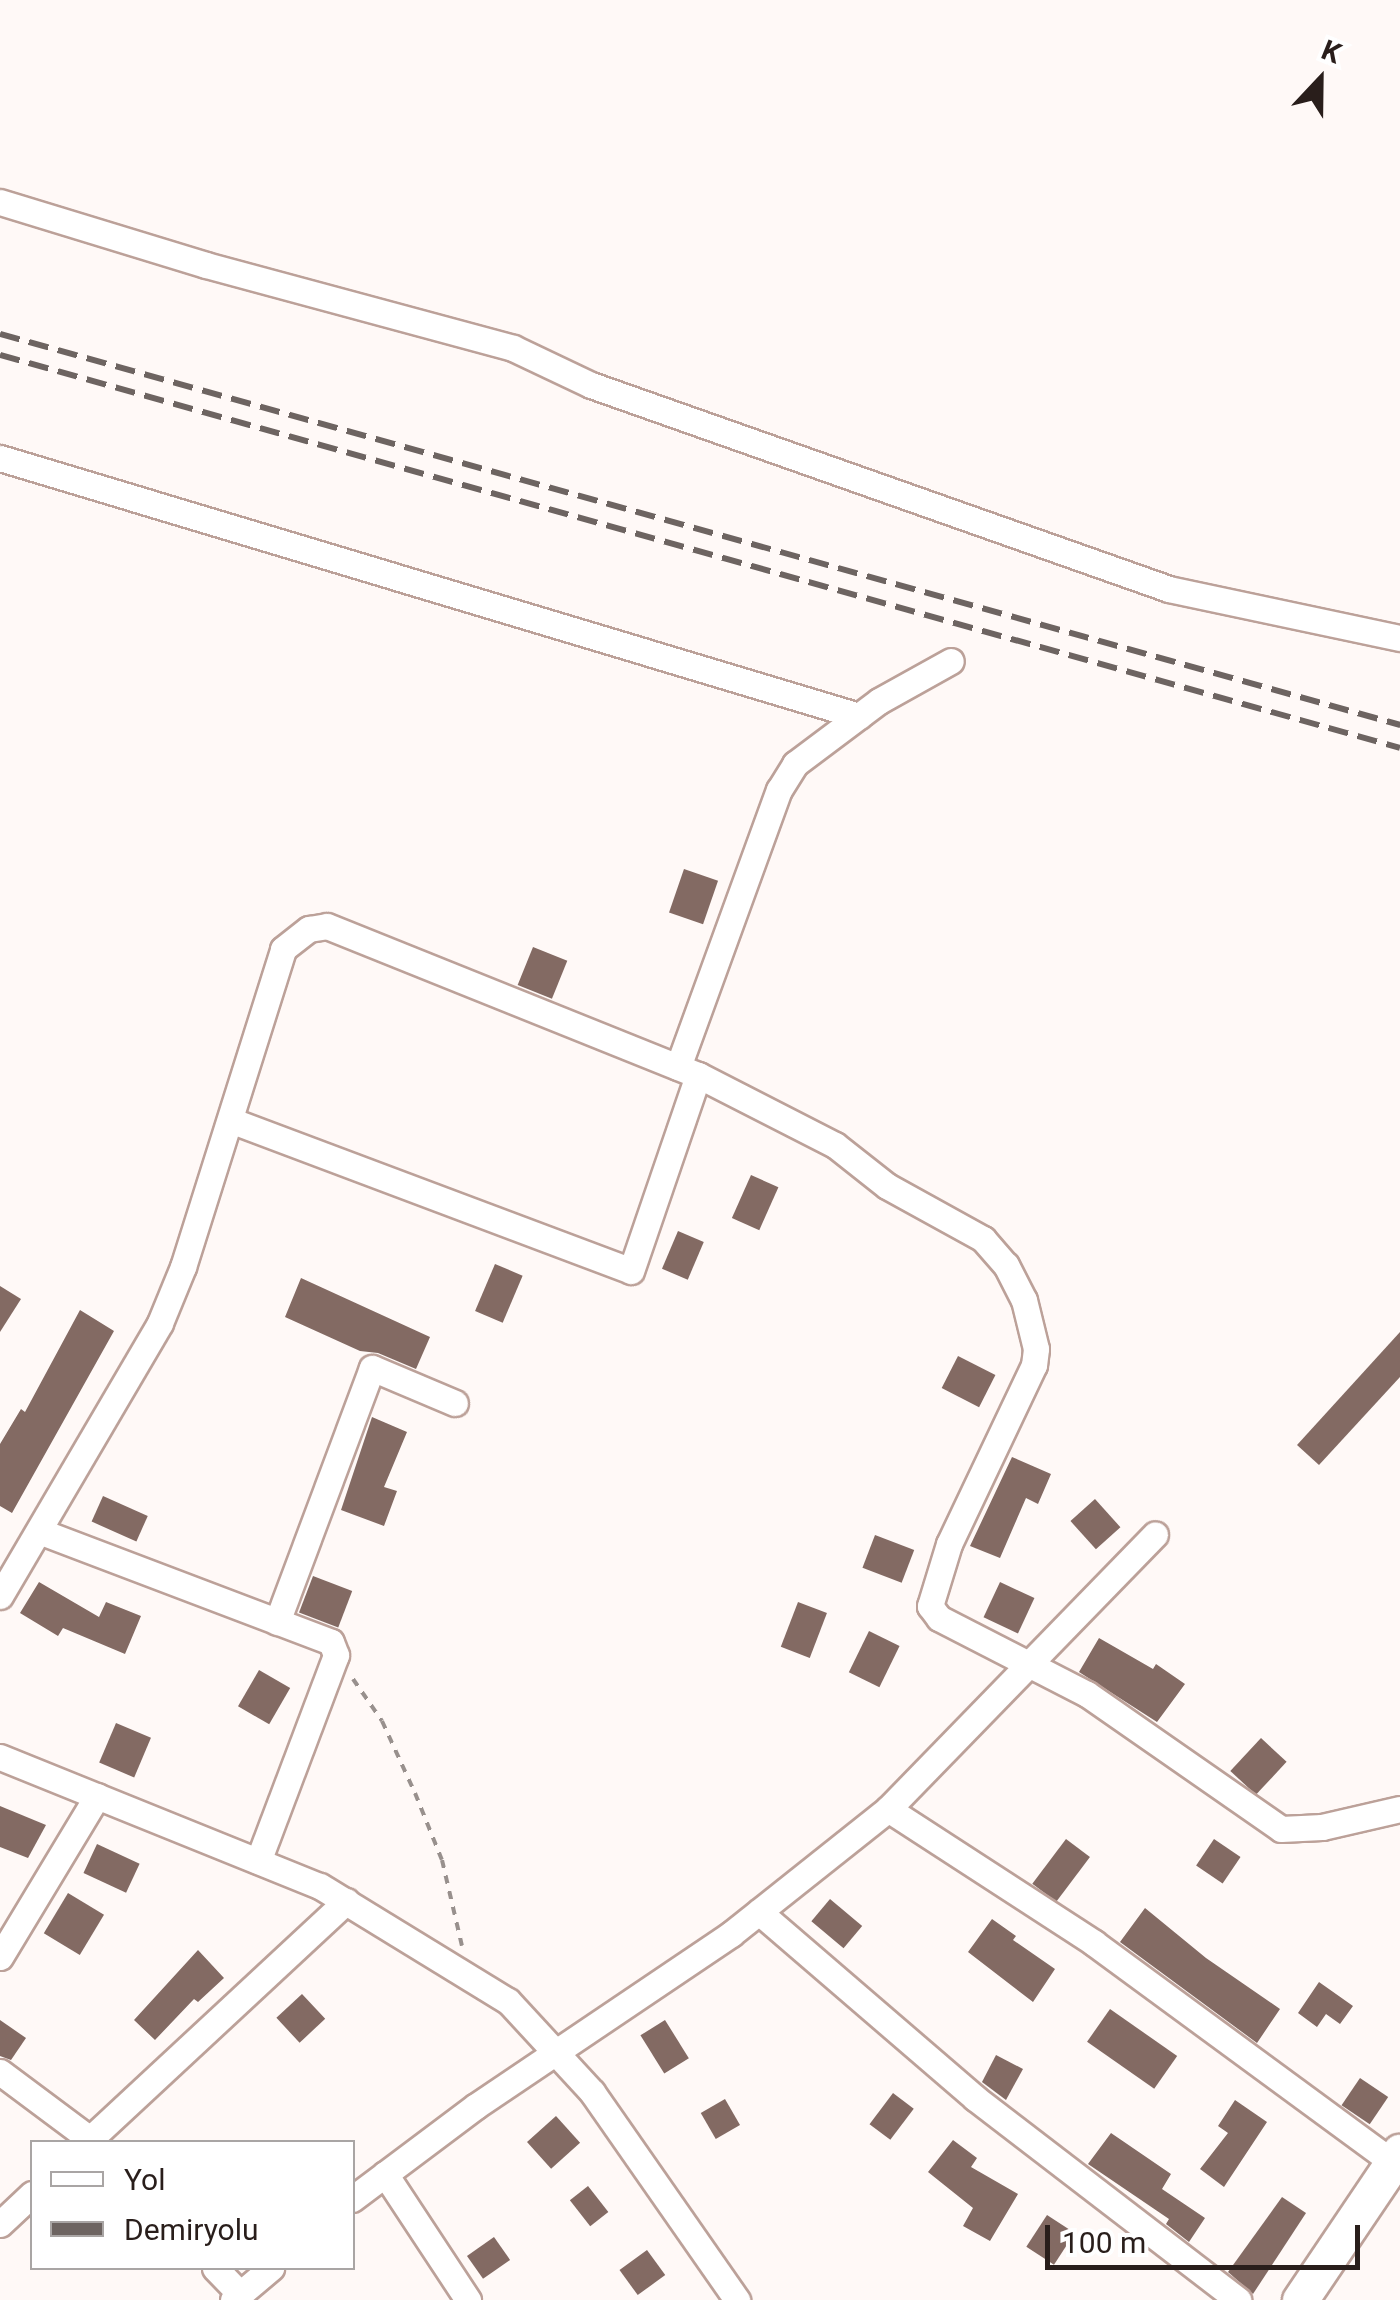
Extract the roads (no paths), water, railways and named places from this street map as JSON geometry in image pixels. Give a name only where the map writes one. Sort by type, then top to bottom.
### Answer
[{"type":"main road","points":[[1300,2300],[1396,2158]]},
{"type":"street","points":[[0,202],[206,265],[513,348],[591,386],[1168,589],[1400,638]]},
{"type":"street","points":[[0,458],[858,716]]},
{"type":"street","points":[[230,1120],[632,1270],[688,1071],[779,790],[795,764],[858,716],[951,661]]},
{"type":"street","points":[[0,1596],[160,1323],[183,1267],[283,949],[310,928],[328,926],[449,979],[688,1071],[834,1145],[887,1186],[962,1223],[984,1239],[1006,1265],[1035,1330],[1034,1364],[949,1544],[930,1606],[938,1618],[1150,1734],[1281,1829],[1322,1827],[1400,1809]]},
{"type":"street","points":[[277,1622],[372,1368],[455,1404]]},
{"type":"street","points":[[38,1532],[331,1642],[336,1655],[258,1861]]},
{"type":"street","points":[[355,2197],[759,1912],[888,1810],[1030,1665],[1094,1592],[1155,1534]]},
{"type":"street","points":[[0,1757],[346,1900],[508,2001],[592,2092],[737,2300]]},
{"type":"street","points":[[0,1957],[97,1796]]},
{"type":"street","points":[[888,1810],[1094,1943],[1396,2158]]},
{"type":"street","points":[[92,2140],[346,1900]]},
{"type":"street","points":[[759,1912],[975,2098],[1238,2300]]},
{"type":"street","points":[[0,2072],[87,2140]]},
{"type":"street","points":[[385,2174],[468,2300]]},
{"type":"street","points":[[0,2224],[30,2196]]},
{"type":"street","points":[[216,2270],[236,2297],[268,2270]]},
{"type":"railway","points":[[0,334],[1400,725]]},
{"type":"railway","points":[[0,355],[1400,748]]}]
